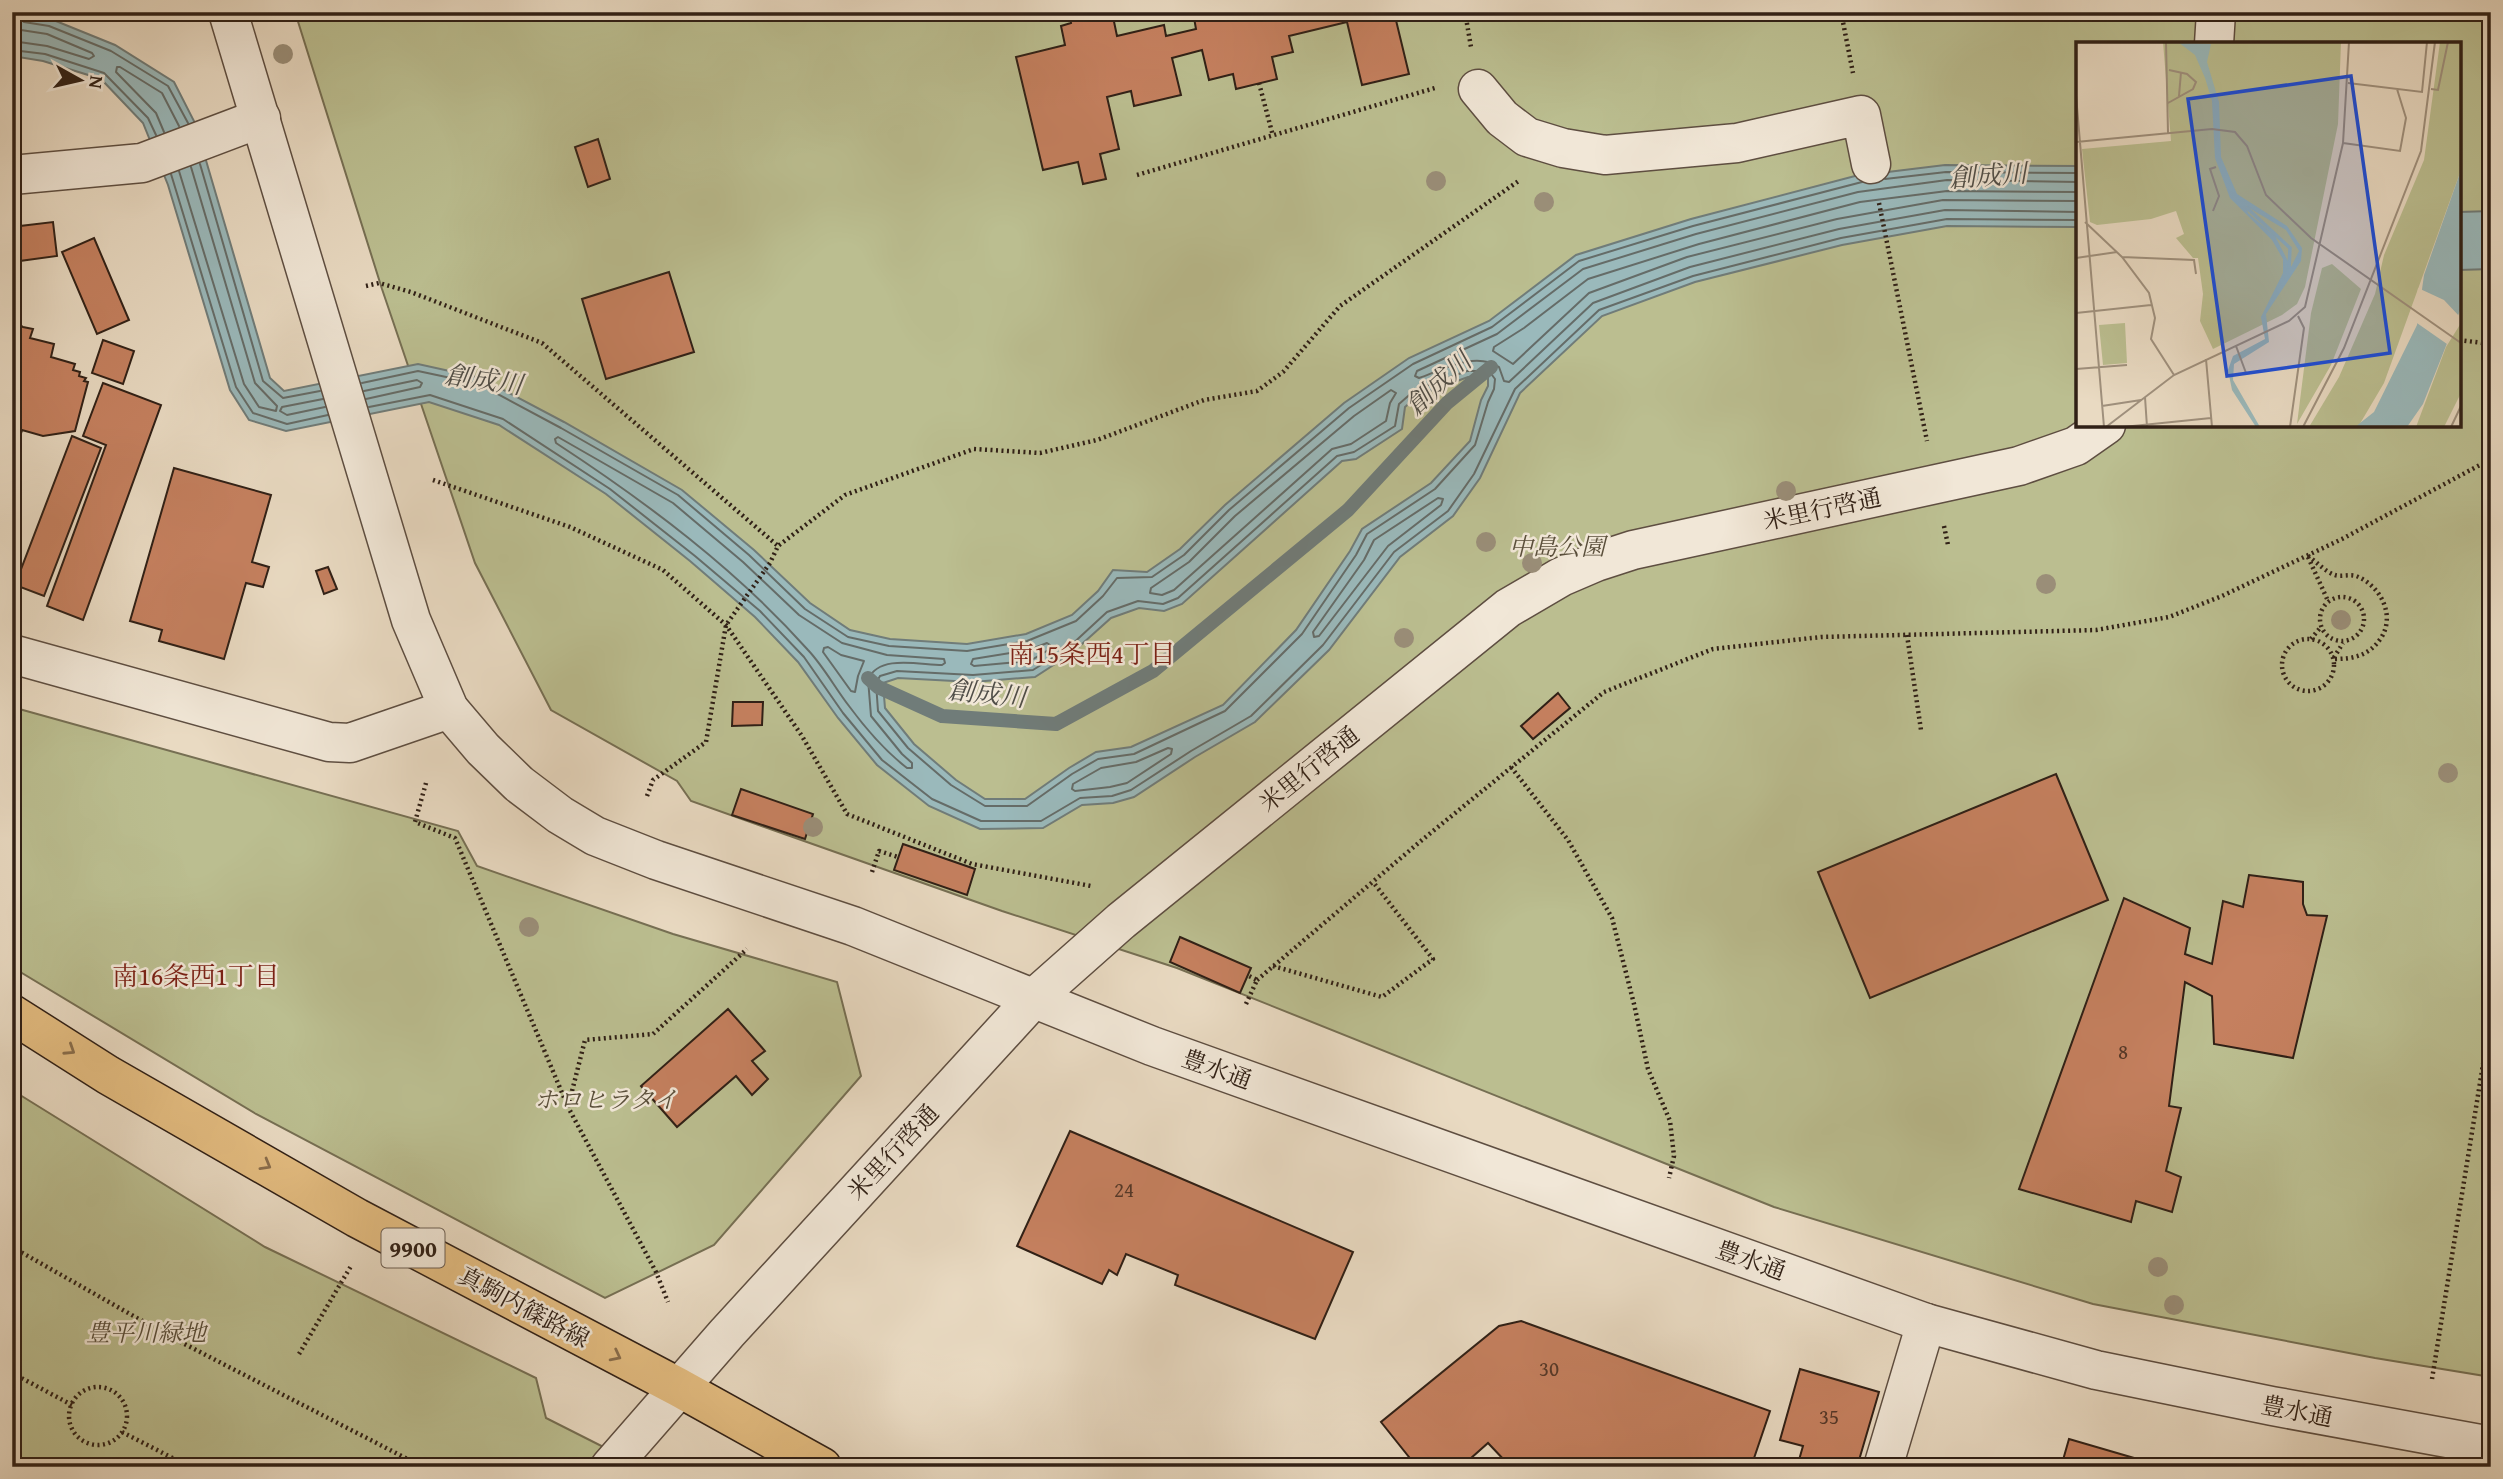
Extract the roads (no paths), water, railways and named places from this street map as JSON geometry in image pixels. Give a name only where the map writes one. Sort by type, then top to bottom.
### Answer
[{"type":"main road","name":"真駒内篠路線","points":[[12,1014],[108,1075],[345,1211],[822,1467]]},
{"type":"street","name":"豊水通","points":[[228,12],[411,620],[449,709],[483,749],[519,784],[560,816],[595,836],[656,860],[853,926],[1152,1046],[1926,1322],[2096,1370],[2272,1406],[2447,1453],[2491,1446]]},
{"type":"street","points":[[2214,42],[2216,12]]},
{"type":"street","points":[[1478,89],[1502,118],[1527,137],[1563,148],[1605,155],[1737,143],[1861,115],[1871,164]]},
{"type":"street","points":[[12,175],[142,163],[261,118]]},
{"type":"street","name":"米里行啓通","points":[[614,1462],[678,1388],[1033,999],[1121,921],[1508,608],[1561,577],[1633,550],[2019,466],[2076,446],[2103,427]]},
{"type":"street","points":[[12,653],[329,742],[351,743],[449,709]]},
{"type":"street","points":[[1883,1467],[1926,1322]]},
{"type":"water","points":[[12,14],[51,19],[115,45],[174,82],[195,123],[270,378],[284,391],[418,364],[481,378],[682,490],[754,550],[810,603],[850,630],[890,639],[967,644],[1026,634],[1072,615],[1098,591],[1113,570],[1147,572],[1180,549],[1225,505],[1344,403],[1409,358],[1489,321],[1576,255],[1691,219],[1855,176],[1945,165],[2076,166],[2076,227],[1947,226],[1842,245],[1695,282],[1602,316],[1520,393],[1480,478],[1453,516],[1400,557],[1329,650],[1255,722],[1134,797],[1113,803],[1082,805],[1043,828],[980,829],[929,806],[877,765],[838,718],[798,662],[755,617],[690,561],[606,494],[499,425],[429,402],[286,431],[249,420],[230,390],[168,185],[143,123],[101,79],[43,61],[12,56]],"holes":[[[1468,377],[1488,378],[1488,386],[1481,400],[1470,441],[1431,483],[1362,529],[1296,630],[1223,705],[1131,747],[1096,752],[1025,799],[985,799],[956,780],[914,744],[885,708],[883,683],[898,678],[973,682],[1035,677],[1072,653],[1111,618],[1139,608],[1164,611],[1182,604],[1342,461],[1356,459],[1402,429],[1405,407],[1419,395]]]},
{"type":"water","points":[[2491,211],[2491,269],[2461,270],[2461,212]]},
{"type":"waterway","name":"創成川","points":[[868,678],[878,687],[942,716],[1056,724],[1153,671],[1348,510],[1447,403],[1491,367]]},
{"type":"district","name":"南15条西4丁目","points":[[1092,653]]},
{"type":"district","name":"南16条西1丁目","points":[[196,975]]},
{"type":"park label","name":"中島公園","points":[[1557,546]]},
{"type":"park label","name":"ホロヒラタイ","points":[[606,1099]]},
{"type":"park label","name":"豊平川緑地","points":[[146,1332]]}]
